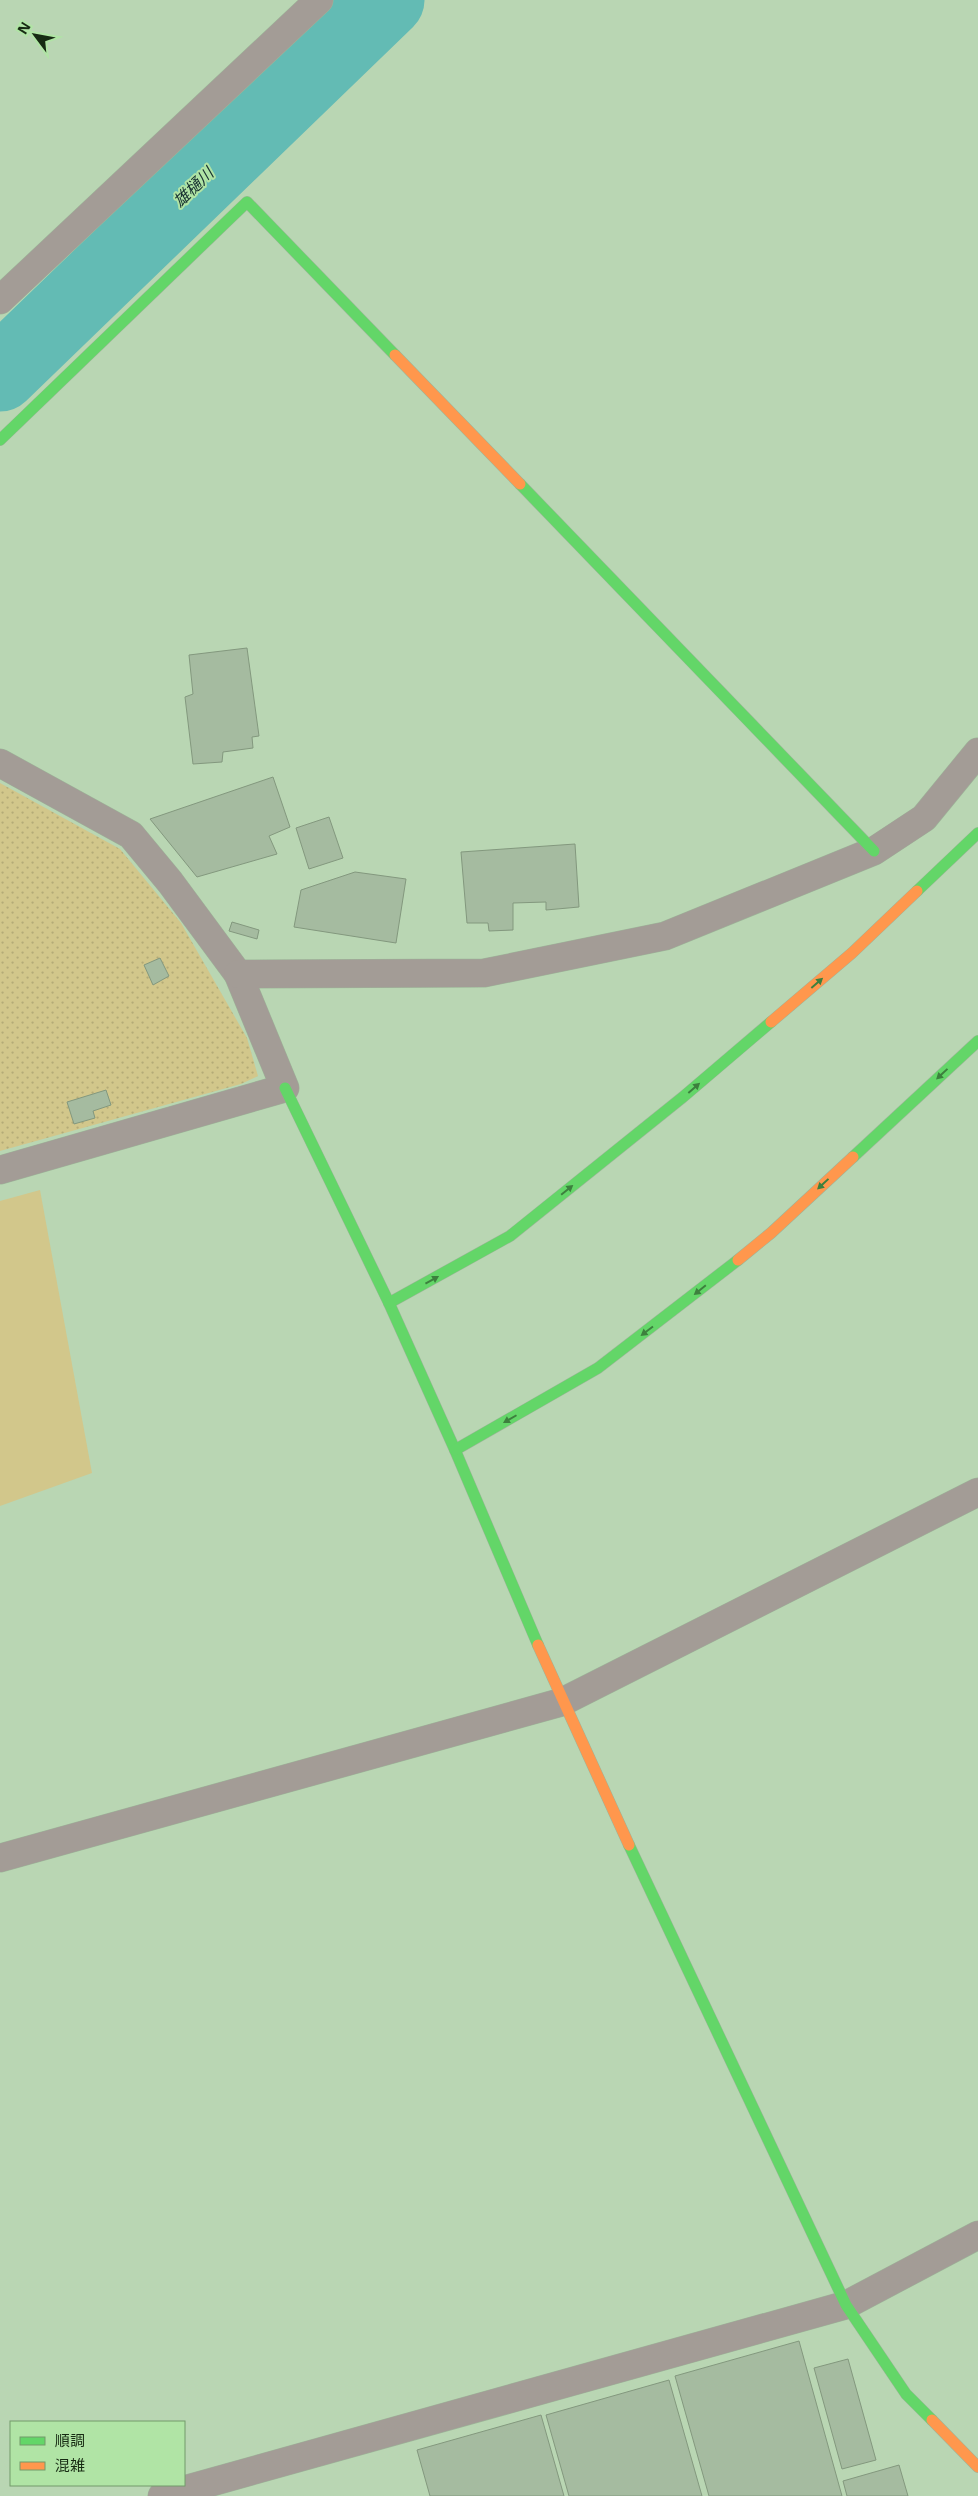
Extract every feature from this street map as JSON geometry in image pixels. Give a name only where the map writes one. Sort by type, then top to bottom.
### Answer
[{"type":"main road","points":[[0,440],[247,202],[874,851]]},
{"type":"main road","points":[[390,1303],[510,1236],[683,1097],[844,959],[978,833]]},
{"type":"main road","points":[[456,1450],[598,1368],[686,1302],[771,1233],[978,1040]]},
{"type":"main road","points":[[285,1088],[390,1303],[456,1450],[562,1702],[846,2305],[906,2394],[978,2467]]},
{"type":"street","points":[[0,300],[319,0]]},
{"type":"street","points":[[238,974],[484,973],[665,936],[874,851],[924,818],[978,752]]},
{"type":"street","points":[[0,763],[130,836],[170,882],[238,974],[285,1088],[0,1170]]},
{"type":"street","points":[[0,1858],[562,1702],[978,1492]]},
{"type":"street","points":[[162,2496],[846,2305],[978,2235]]},
{"type":"shaded area","points":[[0,783],[120,849],[181,923],[247,1038],[258,1076],[241,1084],[0,1151]]},
{"type":"shaded area","points":[[40,1190],[92,1473],[0,1506],[0,1201]]},
{"type":"building","points":[[247,648],[259,736],[252,737],[253,748],[223,752],[222,762],[193,764],[185,697],[193,694],[189,655]]},
{"type":"building","points":[[273,777],[290,827],[269,836],[277,854],[197,877],[150,819]]},
{"type":"building","points":[[329,817],[343,858],[309,869],[296,828]]},
{"type":"building","points":[[575,844],[579,907],[546,910],[546,902],[513,903],[513,930],[489,931],[488,923],[467,923],[461,852]]},
{"type":"building","points":[[355,872],[406,879],[396,943],[294,927],[301,890]]},
{"type":"building","points":[[232,922],[259,930],[257,939],[229,931]]},
{"type":"building","points":[[160,958],[169,976],[153,985],[144,965]]},
{"type":"building","points":[[106,1090],[111,1105],[93,1111],[95,1118],[74,1124],[67,1102]]},
{"type":"building","points":[[799,2341],[842,2496],[709,2496],[675,2376]]},
{"type":"building","points":[[848,2359],[876,2460],[842,2469],[814,2368]]},
{"type":"building","points":[[669,2380],[702,2496],[569,2496],[546,2415]]},
{"type":"building","points":[[541,2415],[564,2496],[430,2496],[417,2450]]},
{"type":"building","points":[[899,2465],[908,2496],[847,2496],[843,2481]]},
{"type":"waterway","name":"雄樋川","points":[[0,374],[387,0]]},
{"type":"traffic: fast","points":[[0,440],[247,202],[395,355]]},
{"type":"traffic: fast","points":[[520,484],[874,851]]},
{"type":"traffic: fast","points":[[917,891],[978,833]]},
{"type":"traffic: fast","points":[[389,1303],[510,1236],[683,1097],[771,1022]]},
{"type":"traffic: fast","points":[[853,1157],[978,1041]]},
{"type":"traffic: fast","points":[[285,1088],[389,1303],[455,1450],[538,1645]]},
{"type":"traffic: fast","points":[[455,1450],[598,1368],[738,1260]]},
{"type":"traffic: fast","points":[[629,1845],[846,2305],[906,2394],[932,2420]]},
{"type":"traffic: slow","points":[[395,355],[520,484]]},
{"type":"traffic: slow","points":[[771,1022],[852,953],[917,891]]},
{"type":"traffic: slow","points":[[738,1260],[771,1233],[853,1157]]},
{"type":"traffic: slow","points":[[538,1645],[629,1845]]},
{"type":"traffic: slow","points":[[932,2420],[978,2467]]}]
